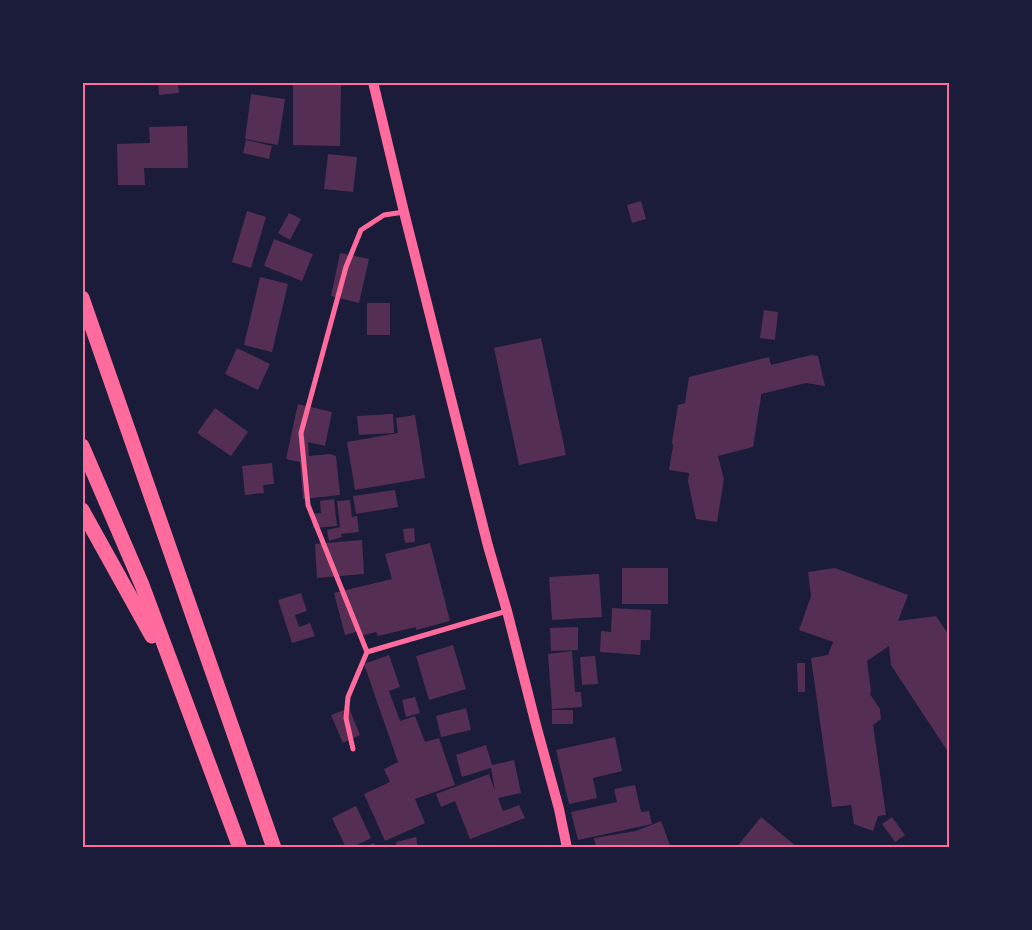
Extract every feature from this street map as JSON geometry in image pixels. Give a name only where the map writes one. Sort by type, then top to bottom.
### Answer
[{"type":"highway","points":[[82,298],[274,848]]},
{"type":"highway","points":[[82,446],[142,585],[240,848]]},
{"type":"highway","points":[[82,510],[176,677]]},
{"type":"main road","points":[[373,82],[488,546],[507,611],[567,848]]},
{"type":"street","points":[[353,749],[346,718],[348,698],[367,652],[308,505],[301,433],[346,266],[361,230],[384,215],[404,212]]},
{"type":"street","points":[[367,652],[507,611]]},
{"type":"building","points":[[158,82],[178,82],[179,93],[159,95]]},
{"type":"building","points":[[293,82],[341,82],[340,146],[293,145]]},
{"type":"building","points":[[251,94],[285,99],[278,145],[245,139]]},
{"type":"building","points":[[187,126],[188,168],[144,168],[145,185],[118,185],[117,144],[150,143],[149,127]]},
{"type":"building","points":[[246,140],[272,146],[269,159],[243,153]]},
{"type":"building","points":[[328,154],[357,157],[353,192],[324,189]]},
{"type":"building","points":[[641,201],[646,219],[632,223],[627,205]]},
{"type":"building","points":[[247,211],[266,217],[251,268],[232,262]]},
{"type":"building","points":[[289,213],[301,219],[290,240],[278,233]]},
{"type":"building","points":[[274,239],[313,254],[302,281],[264,266]]},
{"type":"building","points":[[340,253],[369,259],[359,303],[331,296]]},
{"type":"building","points":[[260,277],[288,284],[272,352],[244,345]]},
{"type":"building","points":[[367,303],[390,303],[390,335],[367,335]]},
{"type":"building","points":[[764,310],[778,312],[775,340],[760,338]]},
{"type":"building","points":[[541,338],[566,455],[519,465],[494,348]]},
{"type":"building","points":[[237,348],[270,364],[258,390],[225,374]]},
{"type":"building","points":[[811,355],[818,356],[825,386],[806,383],[761,394],[753,447],[718,456],[724,479],[717,522],[696,519],[688,481],[689,473],[669,470],[678,405],[685,403],[689,377],[769,357],[771,365]]},
{"type":"building","points":[[298,404],[332,412],[325,446],[308,442],[309,456],[330,454],[336,456],[340,495],[303,499],[300,462],[286,459]]},
{"type":"building","points":[[215,408],[248,432],[231,456],[197,433]]},
{"type":"building","points":[[393,414],[394,433],[359,435],[357,416]]},
{"type":"building","points":[[415,415],[425,478],[355,490],[347,442],[398,433],[396,418]]},
{"type":"building","points":[[272,463],[274,484],[263,485],[264,493],[245,495],[242,466]]},
{"type":"building","points":[[395,490],[398,507],[356,514],[353,496]]},
{"type":"building","points":[[334,499],[337,526],[313,528],[312,514],[321,513],[320,501]]},
{"type":"building","points":[[350,500],[352,517],[357,516],[359,532],[341,534],[342,537],[329,541],[327,530],[340,527],[337,501]]},
{"type":"building","points":[[414,528],[415,542],[405,543],[403,529]]},
{"type":"building","points":[[362,540],[364,574],[317,578],[315,544]]},
{"type":"building","points":[[430,543],[450,621],[416,630],[416,627],[378,636],[376,632],[360,636],[359,631],[345,635],[334,593],[392,579],[385,554]]},
{"type":"building","points":[[622,568],[668,568],[668,604],[622,604]]},
{"type":"building","points":[[835,568],[908,595],[898,621],[936,616],[950,637],[950,755],[891,665],[889,646],[867,661],[870,694],[880,709],[881,719],[873,725],[886,815],[878,816],[873,831],[854,824],[851,805],[832,807],[811,658],[828,655],[833,642],[799,630],[811,596],[808,572]]},
{"type":"building","points":[[599,574],[602,617],[552,620],[549,577]]},
{"type":"building","points":[[301,593],[307,611],[295,615],[299,627],[310,623],[315,636],[292,643],[278,600]]},
{"type":"building","points":[[612,608],[651,610],[650,640],[641,640],[640,655],[600,652],[601,631],[611,632]]},
{"type":"building","points":[[578,627],[578,650],[551,651],[550,628]]},
{"type":"building","points":[[453,645],[466,689],[429,700],[416,656]]},
{"type":"building","points":[[572,651],[575,692],[581,692],[582,707],[552,709],[548,654]]},
{"type":"building","points":[[389,655],[400,687],[389,691],[400,721],[415,716],[425,742],[439,738],[455,785],[415,799],[425,823],[385,841],[364,794],[390,782],[384,769],[398,762],[364,664]]},
{"type":"building","points":[[595,656],[598,684],[582,685],[580,657]]},
{"type":"building","points":[[797,663],[805,663],[805,692],[798,692]]},
{"type":"building","points":[[415,697],[420,713],[406,717],[402,700]]},
{"type":"building","points":[[349,708],[360,735],[343,743],[331,715]]},
{"type":"building","points":[[466,708],[471,730],[441,737],[436,716]]},
{"type":"building","points":[[552,710],[573,710],[573,724],[552,724]]},
{"type":"building","points":[[615,737],[622,771],[593,778],[597,798],[569,804],[556,750]]},
{"type":"building","points":[[486,745],[492,765],[514,760],[521,793],[498,798],[503,811],[519,805],[525,818],[470,839],[455,801],[441,807],[436,794],[489,774],[495,791],[491,768],[462,777],[456,755]]},
{"type":"building","points":[[635,785],[641,812],[649,811],[652,824],[578,840],[571,812],[617,802],[614,789]]},
{"type":"building","points":[[356,806],[371,838],[351,848],[346,848],[332,818]]},
{"type":"building","points":[[761,817],[798,848],[736,848]]},
{"type":"building","points":[[892,817],[905,835],[895,842],[882,824]]},
{"type":"building","points":[[661,821],[671,848],[642,848],[641,845],[636,846],[636,848],[596,848],[594,838],[636,831]]},
{"type":"building","points":[[416,837],[418,848],[397,848],[396,842]]},
{"type":"building","points":[[374,843],[376,848],[363,848],[363,847]]}]
